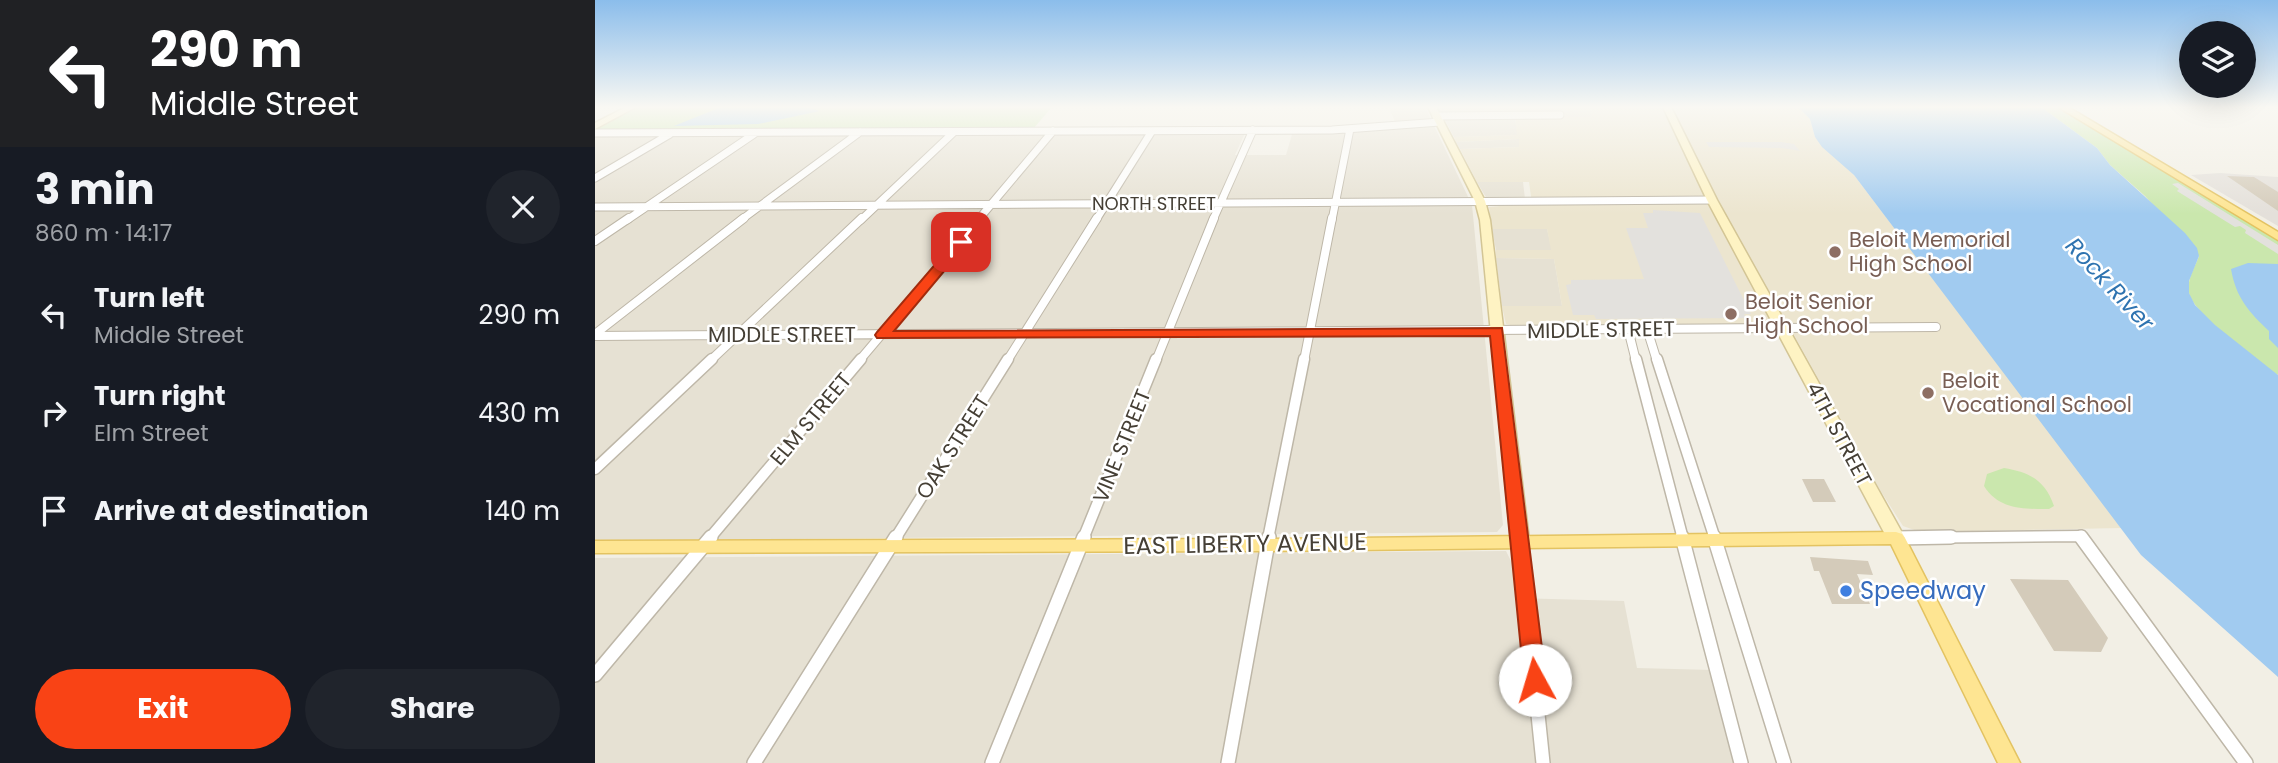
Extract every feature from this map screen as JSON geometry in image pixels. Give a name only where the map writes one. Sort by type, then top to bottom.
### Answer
[{"type":"main road","points":[[2121,143],[2278,237]]},
{"type":"main road","points":[[2132,143],[2278,229]]},
{"type":"main road","name":"EAST LIBERTY AVENUE","points":[[595,547],[1267,545],[1520,540],[1896,538]]},
{"type":"main road","name":"4TH STREET","points":[[1896,538],[2009,763]]},
{"type":"street","points":[[595,178],[656,143]]},
{"type":"street","points":[[595,241],[740,143]]},
{"type":"street","points":[[595,335],[837,143]]},
{"type":"street","points":[[759,206],[846,143]]},
{"type":"street","points":[[595,469],[943,143]]},
{"type":"street","name":"ELM STREET","points":[[595,675],[1044,143]]},
{"type":"street","name":"OAK STREET","points":[[754,763],[1145,143]]},
{"type":"street","name":"VINE STREET","points":[[992,763],[1220,203],[1247,143]]},
{"type":"street","points":[[1228,763],[1267,545],[1347,143]]},
{"type":"street","points":[[1450,143],[1480,201],[1485,220],[1543,763]]},
{"type":"street","name":"4TH STREET","points":[[1684,143],[1712,200],[1896,538]]},
{"type":"street","name":"NORTH STREET","points":[[595,208],[1712,200]]},
{"type":"street","name":"MIDDLE STREET","points":[[595,335],[1497,332],[1936,327]]},
{"type":"street","points":[[1628,330],[1741,763]]},
{"type":"street","points":[[1647,330],[1784,763]]},
{"type":"street","points":[[1896,538],[2080,536],[2246,763]]},
{"type":"shaded area","points":[[595,143],[1241,143],[1235,155],[1286,155],[1290,143],[1442,143],[1472,205],[1503,525],[1497,532],[595,541]]},
{"type":"shaded area","points":[[1456,143],[1519,143],[1519,147],[1460,149]]},
{"type":"shaded area","name":"Beloit Senior High School","points":[[1519,143],[1821,143],[1854,175],[2122,528],[1920,532],[1903,526],[1880,490],[1788,324],[1506,324],[1502,306],[1562,306],[1554,259],[1496,258],[1496,250],[1551,250],[1547,229],[1492,229],[1489,207],[1532,203],[1529,182],[1477,182],[1460,149],[1519,147]]},
{"type":"shaded area","points":[[1706,143],[1785,143],[1794,144],[1800,151],[1782,148],[1709,147]]},
{"type":"shaded area","points":[[2220,173],[2278,177],[2278,226],[2191,175]]},
{"type":"shaded area","points":[[1477,182],[1523,182],[1525,199],[1487,199]]},
{"type":"shaded area","points":[[2178,183],[2278,245],[2278,254],[2245,233],[2246,230],[2240,226],[2235,227],[2177,191],[2179,189],[2172,184]]},
{"type":"shaded area","points":[[1653,210],[1700,213],[1751,314],[1744,314],[1746,318],[1596,319],[1594,315],[1573,315],[1566,285],[1571,284],[1571,280],[1644,279],[1626,228],[1648,228],[1643,213],[1653,213]]},
{"type":"shaded area","points":[[1492,229],[1547,229],[1552,250],[1496,250]]},
{"type":"shaded area","points":[[1496,258],[1554,259],[1562,306],[1502,306]]},
{"type":"shaded area","points":[[1506,551],[1513,565],[1516,598],[1624,601],[1637,668],[1712,670],[1735,763],[595,763],[595,558]]},
{"type":"green space","points":[[2090,143],[2117,143],[2278,240],[2278,375],[2214,325],[2193,302],[2189,284],[2199,256],[2145,196],[2110,165]]},
{"type":"green space","points":[[2004,468],[2035,479],[2046,490],[2054,506],[2049,509],[2021,508],[1997,500],[1984,486],[1987,474]]},
{"type":"water","name":"Rock River","points":[[1819,143],[2090,143],[2110,165],[2185,233],[2197,248],[2199,256],[2189,281],[2189,293],[2195,305],[2215,325],[2278,375],[2278,677],[2141,555],[1854,175]]},
{"type":"water","points":[[2248,263],[2278,264],[2278,348],[2269,339],[2269,331],[2250,311],[2236,288],[2231,269]]},
{"type":"building","points":[[2227,176],[2254,177],[2278,192],[2278,211]]},
{"type":"building","points":[[1802,479],[1824,479],[1836,502],[1813,502]]},
{"type":"building","points":[[1810,557],[1868,561],[1873,575],[1857,574],[1870,604],[1832,604],[1819,571],[1814,571]]},
{"type":"building","points":[[2010,579],[2068,580],[2108,638],[2101,652],[2054,651]]},
{"type":"place","name":"Beloit Memorial High School","points":[[1835,252]]},
{"type":"place","name":"Beloit Senior High School","points":[[1731,314]]},
{"type":"place","name":"Beloit Vocational School","points":[[1928,393]]},
{"type":"place","name":"Speedway","points":[[1846,591]]},
{"type":"route","points":[[961,242],[882,335],[1497,332],[1535,680]]}]
